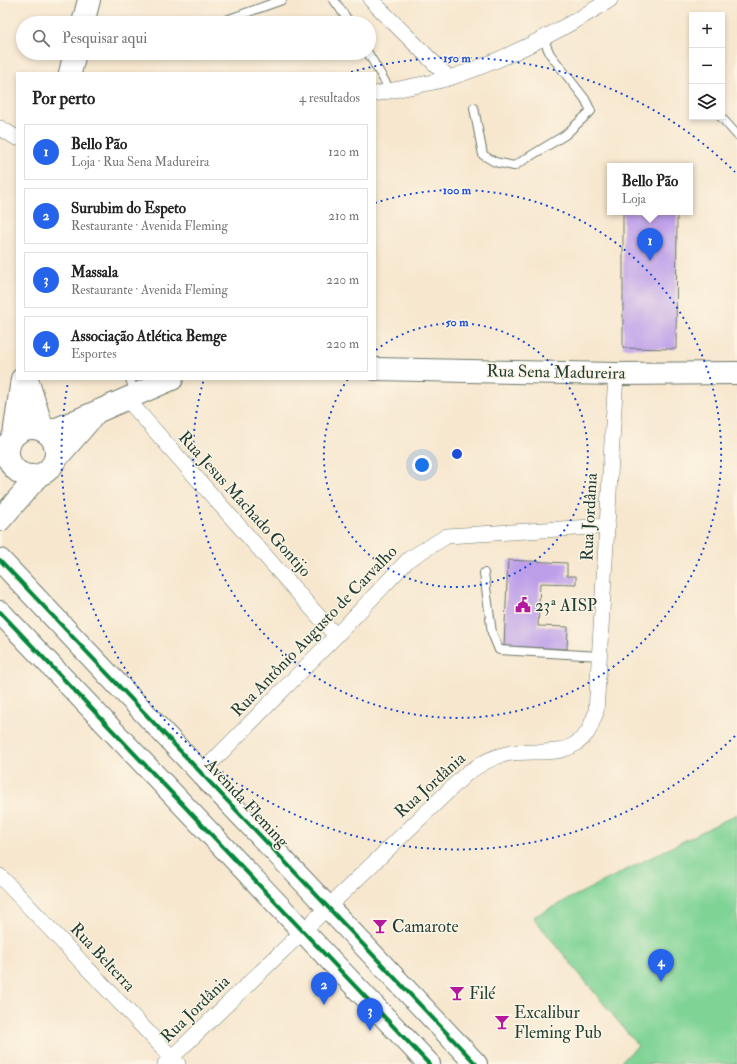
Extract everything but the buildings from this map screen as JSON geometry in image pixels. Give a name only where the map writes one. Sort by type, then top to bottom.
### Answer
[{"type":"main road","points":[[85,16],[89,0]]},
{"type":"main road","points":[[70,72],[73,60]]},
{"type":"main road","name":"Rua Sena Madureira","points":[[376,369],[616,374],[737,373]]},
{"type":"main road","points":[[0,510],[8,452],[22,380]]},
{"type":"main road","points":[[27,380],[45,431],[52,438],[55,445],[57,452],[55,460]]},
{"type":"main road","points":[[8,452],[20,430],[35,428],[45,431],[96,413],[130,390],[168,380]]},
{"type":"main road","points":[[8,452],[22,474],[38,476],[45,473],[96,413]]},
{"type":"main road","points":[[0,520],[38,476]]},
{"type":"main road","name":"Avenida Fleming","points":[[0,560],[476,1064]]},
{"type":"main road","points":[[0,612],[429,1064]]},
{"type":"street","points":[[371,0],[449,78]]},
{"type":"street","points":[[376,94],[449,78],[505,57],[570,25],[610,0]]},
{"type":"street","points":[[0,128],[16,137]]},
{"type":"street","name":"Rua Jordânia","points":[[172,1062],[302,931],[467,773],[489,759],[507,754],[558,751],[576,744],[588,732],[596,713],[616,374]]},
{"type":"street","name":"Rua Jesus Machado Gontijo","points":[[130,390],[336,636]]},
{"type":"street","name":"Rua Antônio Augusto de Carvalho","points":[[201,773],[336,636],[409,559],[447,536],[608,526]]},
{"type":"street","name":"Rua Belterra","points":[[0,876],[172,1062]]},
{"type":"lane","points":[[237,16],[282,0]]},
{"type":"lane","points":[[334,0],[345,16]]},
{"type":"lane","points":[[474,108],[483,155],[495,162],[514,166],[565,135],[591,111],[585,99],[550,54],[543,38]]},
{"type":"lane","points":[[372,60],[390,90]]},
{"type":"lane","points":[[724,120],[737,135]]},
{"type":"lane","points":[[484,573],[492,633],[500,650],[600,656]]},
{"type":"lane","points":[[0,624],[26,639]]},
{"type":"green space","points":[[737,814],[737,1064],[618,1064],[638,1046],[533,917]]},
{"type":"cycle path","points":[[0,560],[476,1064]]},
{"type":"cycle path","points":[[0,612],[429,1064]]},
{"type":"place","name":"Bello Pão","points":[[650,261]]},
{"type":"place","name":"23ª AISP","points":[[523,605]]},
{"type":"place","name":"Camarote","points":[[380,926]]},
{"type":"place","name":"Associação Atlética Bemge","points":[[661,982]]},
{"type":"place","name":"Filé","points":[[457,993]]},
{"type":"place","name":"Surubim do Espeto","points":[[324,1005]]},
{"type":"place","name":"Excalibur Fleming Pub","points":[[502,1022]]},
{"type":"place","name":"Massala","points":[[370,1031]]}]
